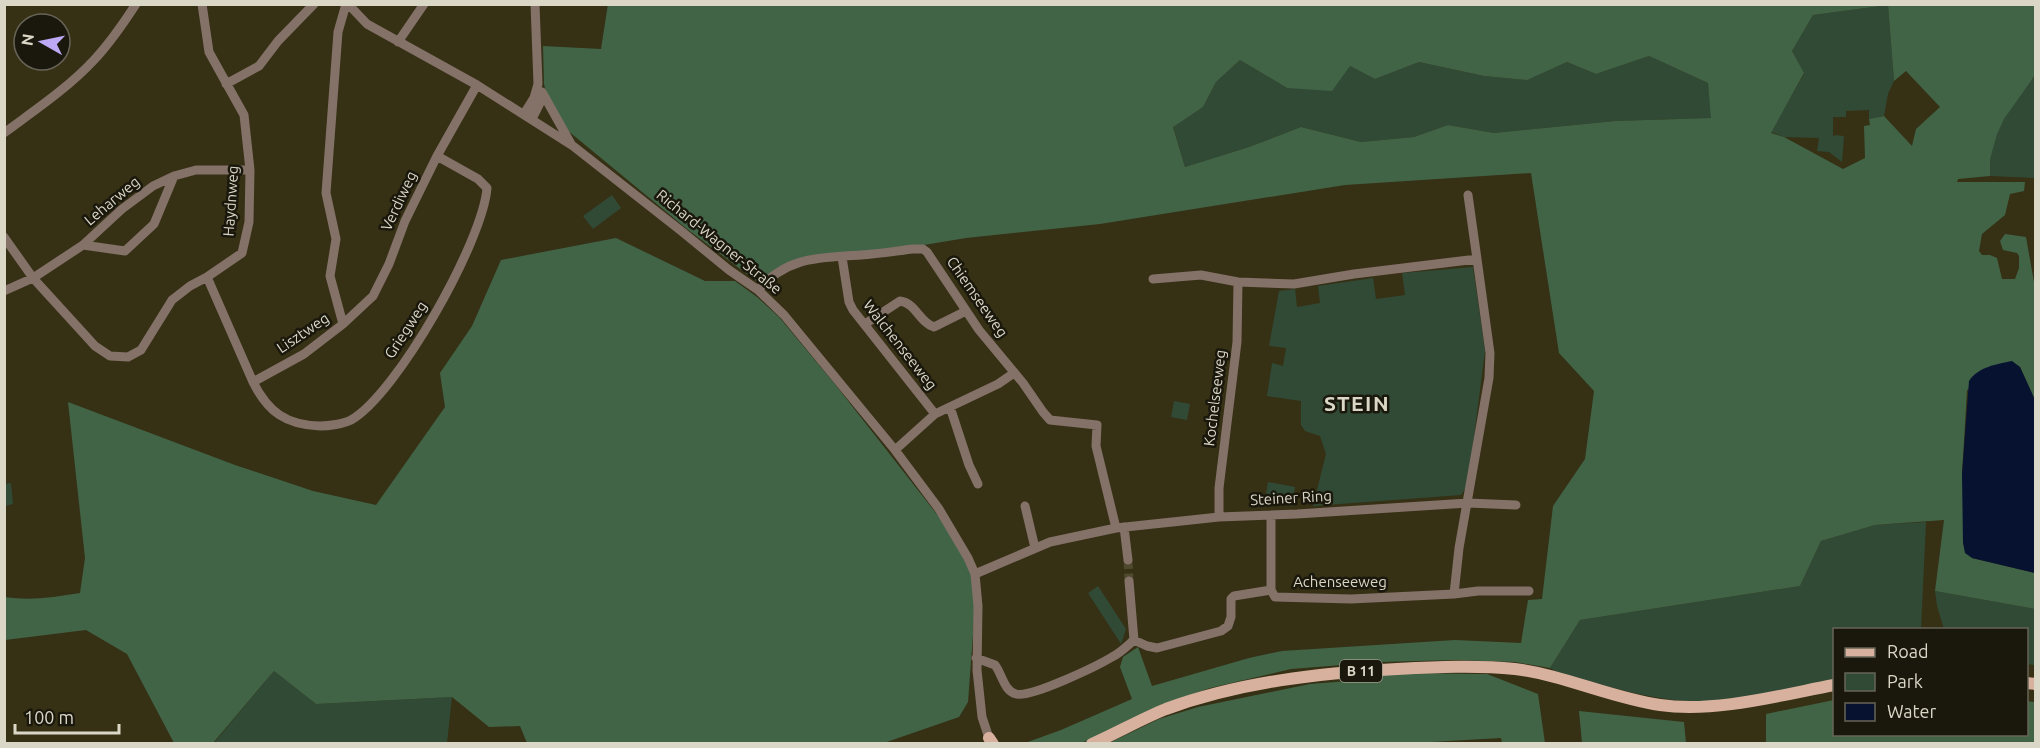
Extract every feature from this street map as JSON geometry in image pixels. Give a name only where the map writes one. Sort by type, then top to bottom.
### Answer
[{"type":"main road","name":"B 11","points":[[1094,743],[1166,709],[1294,677],[1332,672],[1473,666],[1516,669],[1660,705],[1689,707],[1752,701],[1833,685]]},
{"type":"street","points":[[4,133],[67,85],[93,61],[116,35],[136,4]]},
{"type":"street","name":"Haydnweg","points":[[4,237],[33,278],[95,346],[110,356],[128,357],[141,350],[172,300],[242,253],[249,222],[250,170],[244,115],[209,52],[202,4]]},
{"type":"street","points":[[226,84],[259,66],[278,41],[314,4]]},
{"type":"street","name":"Richard-Wagner-Straße","points":[[347,4],[367,24],[477,85],[573,146],[729,270],[758,290],[784,315],[895,450],[947,521],[968,558],[975,574],[978,606],[976,658],[982,717],[991,742]]},
{"type":"street","name":"Lisztweg","points":[[253,382],[304,354],[343,324],[330,276],[336,238],[326,193],[338,32],[347,4]]},
{"type":"street","points":[[398,42],[424,4]]},
{"type":"street","points":[[528,117],[538,78],[535,4]]},
{"type":"street","points":[[538,78],[542,92],[573,146]]},
{"type":"street","name":"Verdiweg","points":[[343,324],[373,296],[389,264],[405,221],[437,156],[477,85]]},
{"type":"street","points":[[528,117],[539,107],[542,92]]},
{"type":"street","name":"Griegweg","points":[[253,382],[261,398],[275,412],[287,421],[302,425],[327,426],[350,421],[375,400],[403,364],[429,324],[468,249],[486,203],[487,188],[478,179],[437,156]]},
{"type":"street","name":"Leharweg","points":[[4,291],[33,278],[83,245],[122,208],[153,186],[174,176],[196,170],[250,170]]},
{"type":"street","points":[[83,245],[124,251],[154,224],[174,176]]},
{"type":"street","points":[[1454,594],[1489,378],[1490,353],[1468,195]]},
{"type":"street","name":"Chiemseeweg","points":[[758,290],[770,276],[802,261],[923,249],[932,257],[966,311],[1050,420],[1097,425],[1096,446],[1120,528]]},
{"type":"street","name":"Walchenseeweg","points":[[842,257],[849,302],[858,317],[935,414]]},
{"type":"street","points":[[1153,279],[1201,274],[1238,282],[1294,284],[1477,259]]},
{"type":"street","points":[[207,278],[253,382]]},
{"type":"street","name":"Kochelseeweg","points":[[1219,517],[1219,488],[1237,342],[1238,282]]},
{"type":"street","points":[[865,324],[900,301],[910,303],[923,321],[934,327],[966,311]]},
{"type":"street","points":[[895,450],[935,414],[998,384],[1014,373]]},
{"type":"street","points":[[950,407],[978,484]]},
{"type":"street","name":"Steiner Ring","points":[[975,574],[1062,539],[1120,528],[1219,517],[1468,503],[1516,505]]},
{"type":"street","points":[[1025,507],[1035,548]]},
{"type":"street","name":"Achenseeweg","points":[[1271,515],[1271,590],[1275,597],[1340,598],[1478,591],[1529,591]]},
{"type":"street","points":[[1120,528],[1128,560]]},
{"type":"street","points":[[1130,581],[1134,640]]},
{"type":"street","points":[[1134,640],[1156,648],[1221,631],[1228,626],[1231,617],[1231,599],[1234,596],[1271,590]]},
{"type":"street","points":[[976,658],[995,665],[1009,690],[1014,694],[1022,695],[1063,681],[1112,658],[1134,640]]},
{"type":"green space","points":[[608,4],[2035,5],[2035,75],[2004,119],[1997,134],[1990,159],[1990,176],[1958,179],[1957,182],[2025,182],[2024,191],[2010,194],[2005,215],[1982,234],[1979,251],[1982,255],[1997,258],[2002,279],[2015,279],[2019,268],[2019,256],[2017,253],[2003,250],[2000,241],[2005,234],[2026,237],[2035,288],[2035,400],[2020,367],[1967,390],[1962,474],[1972,558],[2035,573],[2035,609],[1935,591],[1944,520],[1875,525],[1821,541],[1800,586],[1580,620],[1550,668],[1515,662],[1455,660],[1380,662],[1291,669],[1210,688],[1163,704],[1095,739],[1079,743],[1025,743],[1132,699],[1120,667],[1123,657],[1138,647],[1152,686],[1249,658],[1282,651],[1455,640],[1521,643],[1528,600],[1542,599],[1553,506],[1585,459],[1594,391],[1559,353],[1531,173],[1345,185],[1100,224],[824,256],[759,283],[687,229],[567,130],[549,104],[544,84],[543,46],[601,49]],"holes":[[[1888,5],[1894,81],[1906,71],[1940,107],[1916,129],[1912,146],[1884,116],[1869,119],[1870,125],[1864,126],[1865,158],[1843,169],[1784,137],[1771,133],[1804,73],[1792,51],[1813,15]],[[1649,56],[1708,83],[1711,118],[1615,121],[1494,133],[1448,125],[1414,137],[1361,142],[1301,127],[1249,147],[1185,167],[1173,127],[1203,107],[1216,82],[1240,60],[1287,88],[1332,91],[1350,66],[1375,79],[1419,62],[1484,76],[1527,80],[1567,62],[1596,74]]]},
{"type":"green space","points":[[1888,5],[1894,81],[1888,94],[1884,116],[1869,119],[1869,110],[1846,111],[1846,117],[1833,117],[1833,137],[1835,135],[1844,136],[1842,162],[1829,152],[1817,151],[1819,138],[1784,137],[1771,132],[1804,74],[1792,51],[1813,15]]},
{"type":"green space","points":[[1649,56],[1708,83],[1712,118],[1615,121],[1494,133],[1448,125],[1414,137],[1361,142],[1301,127],[1249,147],[1185,167],[1173,126],[1203,107],[1216,82],[1240,60],[1287,88],[1350,66],[1375,79],[1419,62],[1484,76],[1526,80],[1567,62],[1596,74]]},
{"type":"green space","points":[[2035,75],[2035,178],[1990,176],[1991,149],[2002,122]]},
{"type":"green space","points":[[612,195],[621,208],[593,229],[583,216]]},
{"type":"green space","points":[[616,238],[705,281],[735,281],[757,297],[779,317],[834,383],[939,517],[965,558],[972,575],[975,607],[968,702],[959,717],[881,744],[527,743],[520,726],[489,727],[452,697],[316,704],[274,671],[213,743],[174,743],[127,654],[86,630],[5,640],[5,597],[33,599],[80,593],[85,558],[68,402],[235,465],[313,491],[376,505],[445,407],[440,373],[472,326],[501,260]]},
{"type":"green space","points":[[1473,267],[1485,351],[1468,484],[1461,495],[1313,506],[1326,454],[1320,436],[1305,431],[1301,425],[1301,401],[1267,396],[1272,363],[1283,366],[1286,348],[1269,346],[1279,291],[1295,289],[1297,307],[1320,303],[1318,286],[1373,278],[1376,299],[1405,295],[1402,273]]},
{"type":"green space","points":[[1174,401],[1190,404],[1187,420],[1171,417]]},
{"type":"green space","points":[[1268,482],[1295,487],[1292,506],[1265,501]]},
{"type":"green space","points":[[11,483],[13,504],[5,506],[5,484]]},
{"type":"green space","points":[[1926,522],[1921,628],[1833,628],[1833,681],[1743,698],[1688,701],[1624,690],[1561,674],[1550,668],[1580,620],[1800,586],[1821,541],[1875,525]]},
{"type":"green space","points":[[1098,586],[1126,629],[1121,644],[1088,593]]},
{"type":"green space","points":[[1935,591],[2035,609],[2035,665],[2028,664],[2028,628],[1944,628]]},
{"type":"green space","points":[[274,671],[316,704],[452,697],[447,743],[213,744]]},
{"type":"green space","points":[[1387,673],[1487,674],[1538,694],[1545,743],[1502,743],[1501,738],[1431,742],[1431,744],[1107,744],[1159,719],[1198,707],[1310,684],[1374,679]]},
{"type":"green space","points":[[1833,700],[1833,736],[2028,736],[2028,701],[2035,702],[2035,743],[1766,743],[1766,714]]},
{"type":"green space","points":[[1579,711],[1684,722],[1686,743],[1582,743]]},
{"type":"water","points":[[2012,361],[2020,367],[2035,400],[2035,573],[1972,558],[1965,553],[1963,543],[1962,474],[1969,381],[1983,369]]},
{"type":"tunnel","points":[[1128,560],[1129,581]]},
{"type":"district","name":"STEIN","points":[[1357,404]]}]
